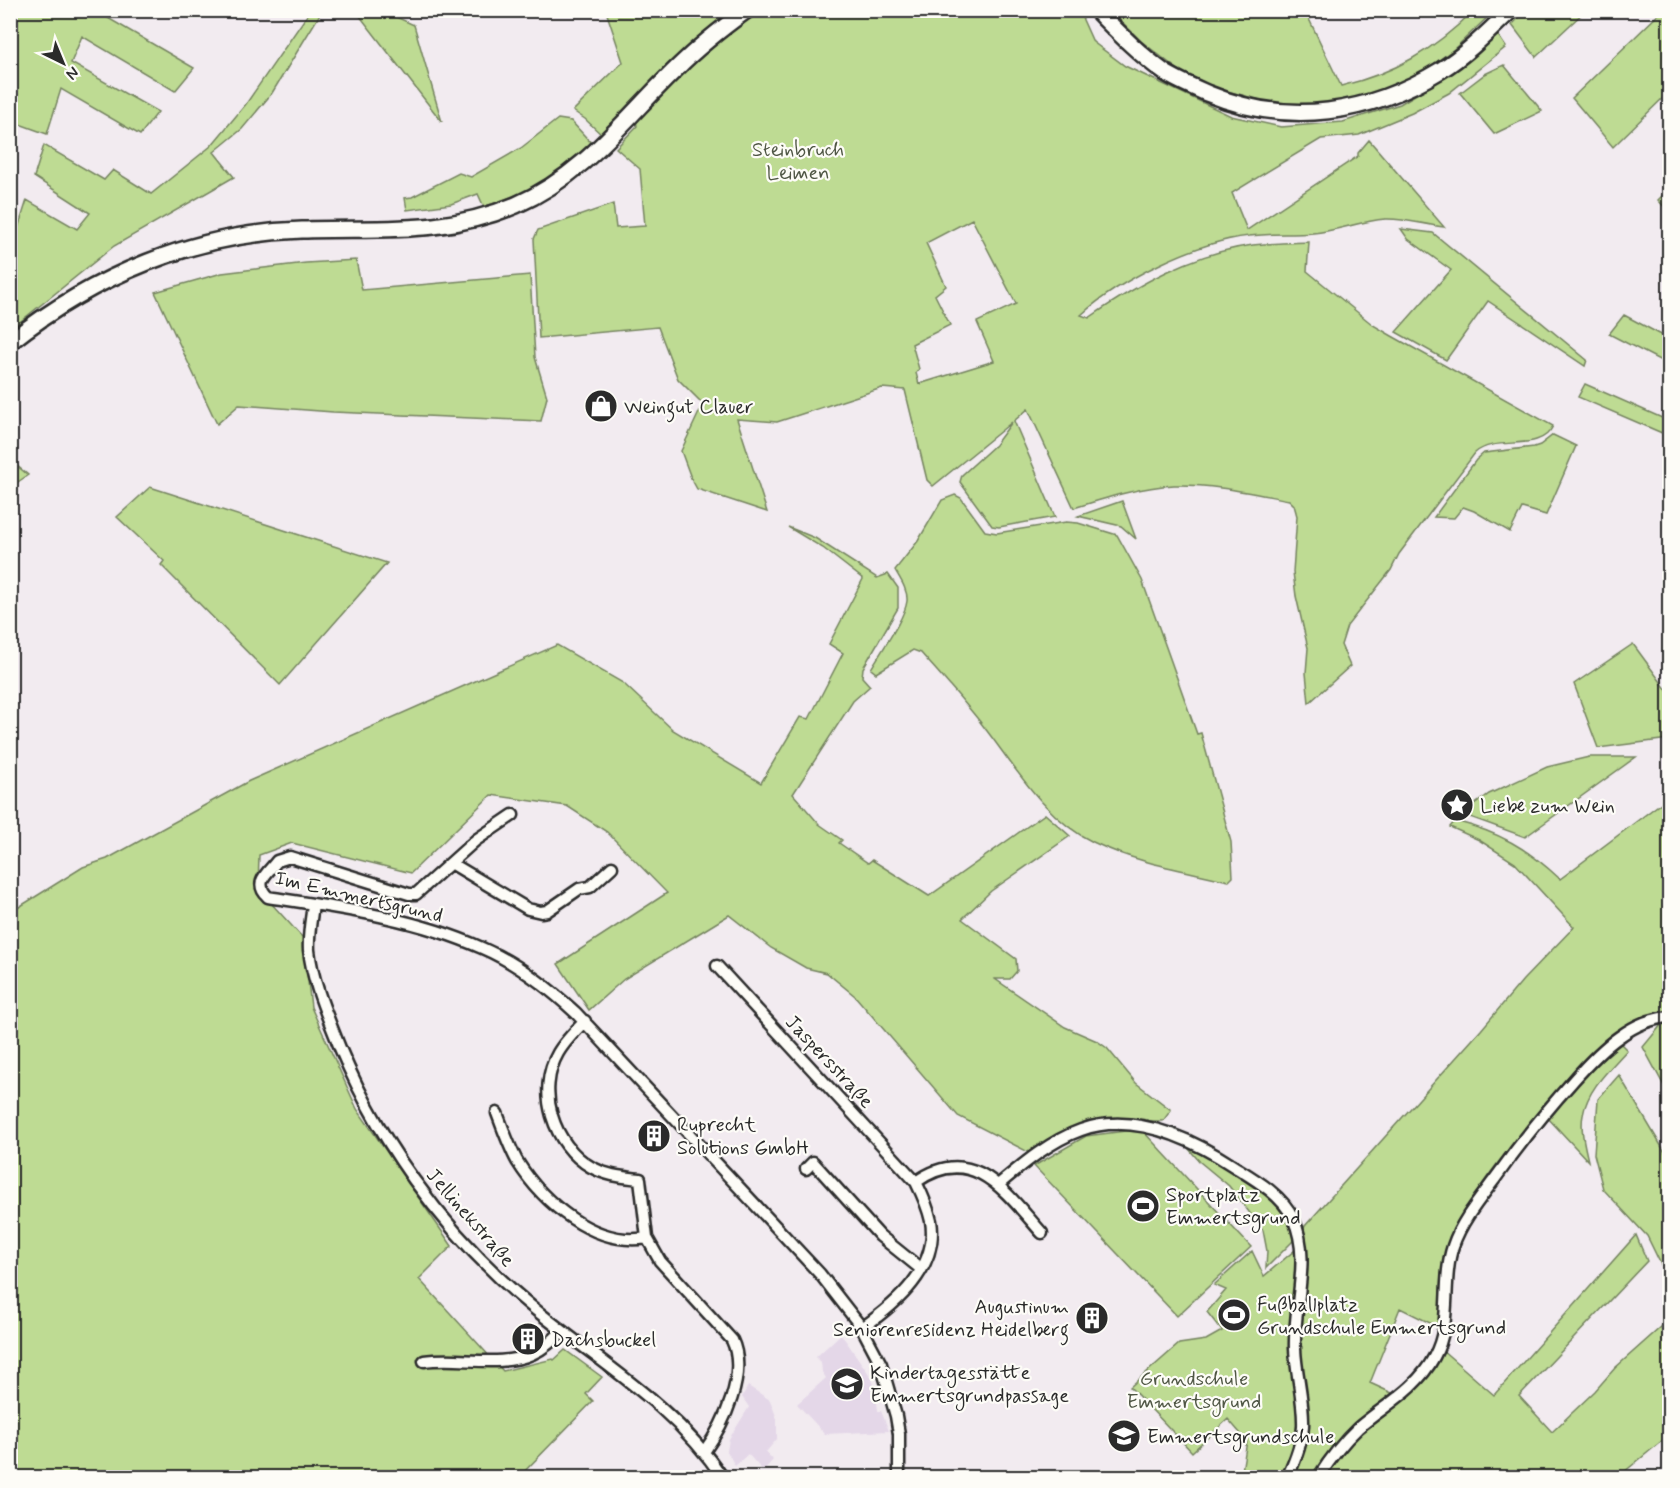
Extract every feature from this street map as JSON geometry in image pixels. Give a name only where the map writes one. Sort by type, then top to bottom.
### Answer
[{"type":"main road","points":[[10,342],[46,315],[93,286],[138,265],[195,246],[240,236],[300,230],[407,230],[435,227],[462,222],[516,205],[555,183],[583,163],[607,142],[694,52],[747,10]]},
{"type":"main road","points":[[1096,10],[1144,56],[1186,85],[1233,102],[1284,112],[1338,110],[1386,98],[1441,70],[1511,10]]},
{"type":"street","name":"Im Emmertsgrund","points":[[513,815],[476,840],[419,892],[413,894],[290,857],[277,861],[274,868],[265,873],[261,879],[261,886],[268,897],[368,914],[425,927],[482,947],[532,977],[585,1021],[820,1274],[862,1328],[881,1364],[896,1416],[899,1434],[899,1478]]},
{"type":"street","points":[[451,863],[528,909],[541,912],[557,905],[579,889],[590,887],[612,867]]},
{"type":"street","name":"Jellinekstraße","points":[[313,905],[309,949],[315,980],[336,1040],[372,1114],[419,1187],[452,1228],[506,1284],[562,1331],[645,1393],[704,1452],[723,1478]]},
{"type":"street","name":"Jaspersstraße","points":[[717,966],[916,1182],[926,1205],[931,1230],[930,1251],[921,1269],[906,1291],[862,1328]]},
{"type":"street","points":[[1318,1478],[1342,1443],[1414,1384],[1435,1356],[1443,1336],[1448,1264],[1453,1246],[1479,1200],[1519,1145],[1548,1108],[1591,1061],[1619,1037],[1649,1021],[1670,1017]]},
{"type":"street","points":[[585,1021],[564,1044],[553,1064],[548,1092],[552,1117],[558,1132],[567,1146],[582,1161],[616,1177],[640,1179],[647,1238],[660,1261],[722,1328],[735,1346],[737,1365],[731,1399],[723,1422],[704,1452]]},
{"type":"street","points":[[497,1113],[517,1160],[556,1206],[576,1221],[600,1233],[624,1240],[647,1238]]},
{"type":"street","points":[[998,1185],[1029,1160],[1060,1140],[1080,1130],[1114,1124],[1162,1131],[1178,1136],[1213,1153],[1262,1185],[1278,1199],[1292,1217],[1297,1229],[1301,1254],[1294,1348],[1303,1424],[1298,1454],[1287,1478]]},
{"type":"street","points":[[806,1169],[813,1162],[872,1228],[921,1269]]},
{"type":"street","points":[[916,1182],[939,1169],[962,1167],[975,1170],[998,1185],[1042,1233]]},
{"type":"street","points":[[424,1361],[437,1359],[510,1360],[542,1349],[562,1331]]},
{"type":"shaded area","name":"Kindertagesstätte Emmertsgrundpassage","points":[[841,1334],[871,1377],[880,1400],[877,1402],[878,1411],[881,1411],[889,1431],[825,1434],[797,1404],[826,1378],[822,1372],[821,1362],[816,1357]]},
{"type":"shaded area","points":[[748,1386],[770,1400],[777,1419],[777,1439],[766,1452],[773,1460],[763,1471],[748,1454],[735,1466],[727,1451],[729,1439],[749,1407],[742,1397]]},
{"type":"green space","points":[[11,10],[96,11],[194,68],[175,91],[82,36],[71,63],[158,112],[140,135],[61,89],[47,134],[11,121]]},
{"type":"green space","points":[[1526,10],[1585,11],[1536,57],[1512,25]]},
{"type":"green space","points":[[310,11],[322,11],[272,93],[242,129],[214,152],[234,177],[114,246],[11,329],[11,250],[27,200],[77,229],[90,213],[34,177],[44,145],[104,180],[113,170],[151,194],[211,146],[246,104]]},
{"type":"green space","points":[[356,11],[383,11],[414,25],[442,122]]},
{"type":"green space","name":"Steinbruch Leimen","points":[[606,11],[1079,11],[1093,42],[1125,66],[1231,116],[1281,127],[1343,122],[1400,104],[1450,74],[1498,35],[1506,47],[1449,93],[1412,113],[1359,135],[1321,139],[1232,193],[1247,230],[1358,156],[1369,140],[1444,227],[1385,219],[1322,232],[1257,235],[1228,240],[1160,264],[1117,288],[1081,315],[1089,318],[1147,282],[1209,255],[1253,245],[1309,242],[1307,271],[1373,325],[1553,426],[1547,434],[1538,439],[1494,445],[1475,453],[1399,554],[1391,570],[1347,626],[1341,645],[1350,666],[1309,703],[1306,673],[1308,648],[1293,572],[1297,516],[1294,505],[1289,500],[1217,487],[1174,485],[1136,491],[1074,508],[1028,409],[1014,421],[1055,517],[999,527],[992,526],[960,482],[962,475],[995,445],[1012,422],[933,486],[927,480],[905,390],[882,388],[777,422],[737,419],[767,512],[697,489],[681,451],[703,404],[678,379],[658,327],[539,338],[534,239],[538,230],[613,204],[616,228],[645,226],[640,169],[616,148],[637,126],[633,104],[604,137],[573,111],[623,62]],"holes":[[[972,219],[1016,304],[977,322],[994,361],[919,384],[916,373],[919,369],[912,344],[950,325],[935,295],[946,286],[926,243]]]},
{"type":"green space","points":[[1111,11],[1320,11],[1309,19],[1341,86],[1379,74],[1413,58],[1444,37],[1473,11],[1493,12],[1454,49],[1413,79],[1351,102],[1285,107],[1213,87],[1181,72],[1141,41]]},
{"type":"green space","points":[[1662,11],[1669,11],[1669,92],[1613,147],[1572,98]]},
{"type":"green space","points":[[1504,65],[1542,111],[1494,134],[1460,93],[1485,74]]},
{"type":"green space","points":[[558,119],[571,121],[594,146],[567,167],[526,191],[484,207],[478,194],[451,204],[407,210],[405,198],[412,197],[459,173],[471,177],[521,148]]},
{"type":"green space","points":[[1669,189],[1670,211],[1669,212],[1658,200]]},
{"type":"green space","points":[[1401,229],[1433,233],[1587,360],[1585,366],[1488,301],[1446,360],[1396,332],[1451,270],[1408,239]]},
{"type":"green space","points":[[356,260],[362,290],[530,275],[535,357],[547,397],[541,421],[333,412],[239,405],[217,424],[155,292],[222,273],[306,263]]},
{"type":"green space","points":[[1624,315],[1669,339],[1669,365],[1609,334]]},
{"type":"green space","points":[[1585,384],[1669,421],[1669,436],[1578,397]]},
{"type":"green space","points":[[1553,435],[1576,446],[1546,515],[1522,508],[1510,532],[1463,507],[1454,518],[1434,517],[1476,460],[1484,453],[1534,447]]},
{"type":"green space","points":[[10,460],[28,475],[15,484],[11,482]]},
{"type":"green space","points":[[150,487],[387,563],[280,685],[161,565],[164,561],[117,517]]},
{"type":"green space","points":[[955,495],[961,498],[985,531],[997,533],[1066,522],[1078,523],[1117,535],[1142,580],[1197,734],[1201,733],[1231,842],[1233,877],[1229,881],[1126,855],[1093,842],[1076,832],[1060,820],[1032,791],[976,717],[921,653],[913,650],[876,673],[871,669],[897,626],[907,601],[905,589],[895,570],[918,541],[942,500]]},
{"type":"green space","points":[[1122,501],[1136,539],[1121,526],[1078,516]]},
{"type":"green space","points":[[788,527],[815,538],[877,578],[888,574],[898,588],[898,608],[863,668],[862,677],[870,686],[853,701],[793,794],[819,824],[842,840],[839,843],[868,863],[872,860],[929,896],[1045,814],[1070,836],[991,891],[962,919],[1016,959],[1017,971],[1010,979],[995,979],[1065,1027],[1107,1048],[1136,1083],[1171,1110],[1163,1121],[1088,1120],[1030,1153],[958,1116],[855,996],[827,973],[806,968],[771,948],[729,915],[624,979],[589,1010],[558,964],[667,893],[607,832],[567,806],[491,795],[411,873],[292,843],[259,855],[258,889],[303,938],[311,1007],[357,1109],[452,1246],[419,1279],[503,1371],[554,1360],[565,1350],[602,1377],[586,1394],[593,1401],[519,1477],[11,1478],[11,912],[83,867],[107,859],[249,781],[557,645],[623,683],[673,730],[761,783],[800,717],[809,719],[843,653],[829,644],[863,579],[823,548]]},
{"type":"green space","points":[[1633,644],[1669,693],[1669,739],[1598,748],[1574,684]]},
{"type":"green space","points":[[1589,757],[1636,757],[1525,837],[1462,814],[1489,794],[1547,767]]},
{"type":"green space","name":"Grundschule Emmertsgrund","points":[[1669,797],[1669,1012],[1652,1014],[1635,1021],[1604,1041],[1573,1071],[1518,1137],[1468,1206],[1449,1243],[1441,1274],[1440,1328],[1400,1308],[1370,1383],[1394,1394],[1401,1400],[1441,1349],[1494,1395],[1636,1235],[1647,1261],[1519,1396],[1552,1432],[1595,1391],[1615,1368],[1669,1320],[1669,1435],[1618,1477],[1241,1477],[1247,1441],[1228,1419],[1192,1452],[1130,1387],[1179,1344],[1206,1340],[1222,1331],[1207,1312],[1226,1290],[1214,1285],[1252,1251],[1264,1276],[1295,1250],[1305,1226],[1523,980],[1574,927],[1515,863],[1479,840],[1450,827],[1455,821],[1499,836],[1536,858],[1560,879]]},
{"type":"green space","points":[[1670,1023],[1669,1095],[1643,1047],[1662,1024]]},
{"type":"green space","points":[[1620,1043],[1627,1050],[1600,1080],[1590,1096],[1583,1115],[1583,1138],[1588,1161],[1547,1117],[1596,1064]]},
{"type":"green space","points":[[1619,1075],[1669,1159],[1669,1281],[1647,1236],[1603,1189],[1594,1154],[1598,1099]]},
{"type":"green space","name":"Sportplatz Emmertsgrund","points":[[1141,1129],[1251,1247],[1177,1316],[1034,1166],[1086,1136]]},
{"type":"green space","points":[[1183,1142],[1244,1178],[1284,1214],[1292,1229],[1293,1241],[1266,1268],[1267,1251],[1263,1230],[1229,1186],[1200,1162]]},
{"type":"place","name":"Weingut Clauer","points":[[601,406]]},
{"type":"place","name":"Liebe zum Wein","points":[[1457,805]]},
{"type":"place","name":"Ruprecht Solutions GmbH","points":[[654,1136]]},
{"type":"place","name":"Sportplatz Emmertsgrund","points":[[1143,1206]]},
{"type":"place","name":"Fußballplatz Grundschule Emmertsgrund","points":[[1234,1315]]},
{"type":"place","name":"Augustinum Seniorenresidenz Heidelberg","points":[[1092,1318]]},
{"type":"place","name":"Dachsbuckel","points":[[528,1339]]},
{"type":"place","name":"Kindertagesstätte Emmertsgrundpassage","points":[[847,1384]]},
{"type":"place","name":"Emmertsgrundschule","points":[[1124,1436]]}]
